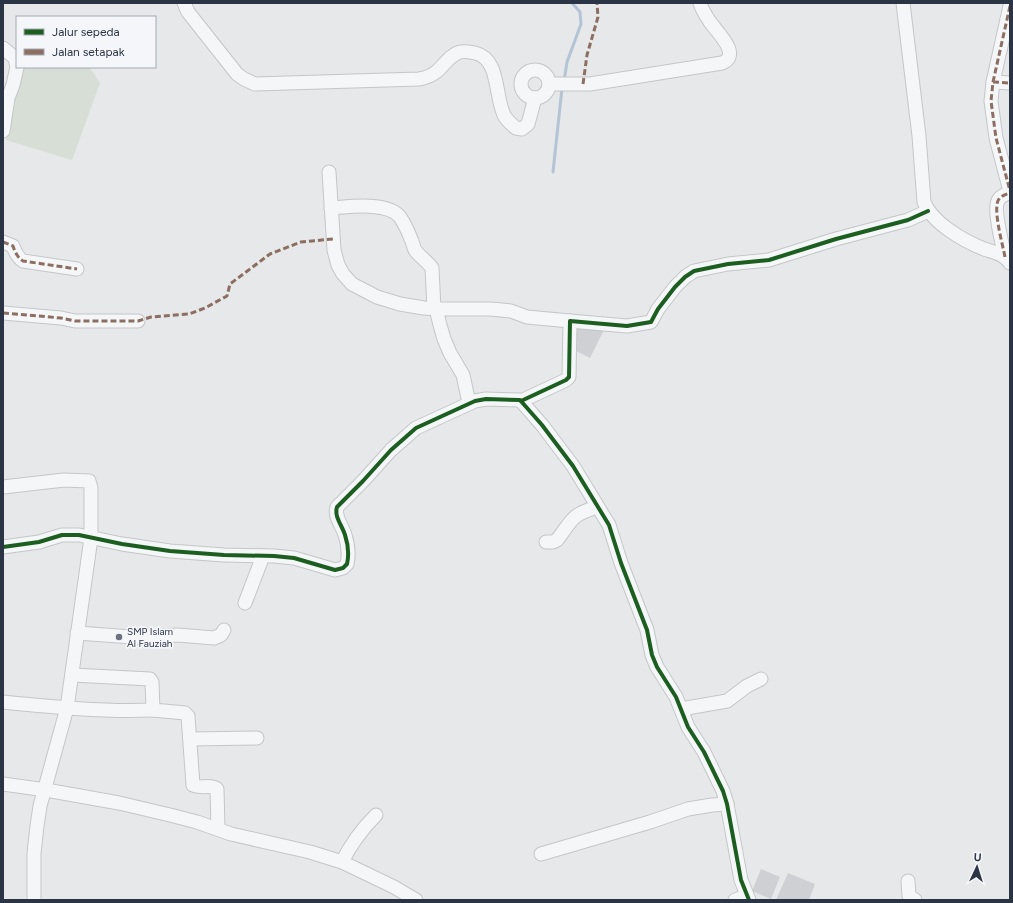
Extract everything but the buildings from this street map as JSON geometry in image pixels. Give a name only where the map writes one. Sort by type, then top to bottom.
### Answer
[{"type":"street","points":[[184,3],[188,12],[237,74],[255,84],[419,79],[428,77],[437,71],[451,56],[460,52],[471,52],[481,54],[486,58],[494,72],[504,116],[516,128],[522,129],[528,124],[535,98]]},
{"type":"street","points":[[552,84],[590,84],[633,78],[727,61],[730,57],[729,50],[724,39],[710,23],[703,12],[700,3]]},
{"type":"street","points":[[903,3],[919,136],[924,202],[928,211],[943,225],[974,245],[1007,260]]},
{"type":"street","points":[[1007,260],[997,216],[997,203],[999,198],[1010,192],[994,128],[991,101],[992,82],[1010,6]]},
{"type":"street","points":[[3,48],[14,58],[16,64]]},
{"type":"street","points":[[3,131],[8,98],[17,68]]},
{"type":"street","points":[[535,70],[542,72],[552,84],[542,96],[535,98],[528,96],[522,91],[521,84],[522,77],[528,72],[535,70]]},
{"type":"street","points":[[992,82],[1010,83]]},
{"type":"street","points":[[329,172],[334,250],[338,265],[343,274],[352,284],[377,297],[400,304],[435,309],[492,309],[511,312],[527,317],[607,325],[627,326],[651,322],[658,309],[675,287],[685,277],[694,271],[728,264],[769,260],[836,239],[908,220],[928,211]]},
{"type":"street","points":[[331,208],[358,206],[383,208],[394,211],[399,216],[407,230],[414,250],[432,268],[435,309],[444,339],[450,353],[463,375],[469,404]]},
{"type":"street","points":[[3,242],[14,246],[16,254],[23,261],[77,269]]},
{"type":"street","points":[[3,313],[61,318],[75,321],[138,321]]},
{"type":"street","points":[[521,401],[566,380],[569,377],[570,321]]},
{"type":"street","points":[[3,547],[39,542],[62,535],[79,535],[122,544],[170,551],[294,558],[335,570],[343,568],[347,564],[348,550],[346,536],[335,513],[337,507],[392,450],[416,428],[469,404],[486,399],[519,399],[553,438],[573,466],[609,525],[621,563],[647,630],[652,655],[657,667],[676,697],[688,727],[704,752],[718,779],[727,804],[744,899]]},
{"type":"street","points":[[3,487],[64,480],[89,481],[91,488],[91,538],[67,708],[46,790],[40,806],[34,853],[34,900]]},
{"type":"street","points":[[546,542],[553,542],[557,540],[573,517],[598,507]]},
{"type":"street","points":[[245,603],[263,556]]},
{"type":"street","points":[[77,633],[146,638],[178,635],[214,638],[221,635],[224,630]]},
{"type":"street","points":[[72,675],[150,679],[152,682],[153,710]]},
{"type":"street","points":[[681,709],[727,701],[747,686],[761,679]]},
{"type":"street","points":[[3,702],[67,708],[122,711],[153,710],[185,713],[188,716],[193,785],[196,787],[213,787],[217,789],[218,829]]},
{"type":"street","points":[[190,738],[257,738]]},
{"type":"street","points":[[3,784],[119,803],[170,815],[231,834],[280,844],[342,862],[394,887],[416,900]]},
{"type":"street","points":[[541,854],[650,822],[688,808],[727,804]]},
{"type":"street","points":[[342,862],[350,846],[362,829],[376,815]]},
{"type":"street","points":[[908,882],[910,896],[915,900]]},
{"type":"shaded area","points":[[21,68],[90,68],[100,83],[72,160],[6,140],[10,103]]},
{"type":"waterway","points":[[564,81],[567,62],[581,24],[580,12],[572,3]]},
{"type":"waterway","points":[[553,172],[562,88]]},
{"type":"marked path","points":[[583,84],[587,55],[598,17],[597,3]]},
{"type":"marked path","points":[[1010,6],[993,82],[991,101],[996,138],[1010,191]]},
{"type":"marked path","points":[[993,82],[1010,83]]},
{"type":"marked path","points":[[1005,257],[997,218],[997,203],[1001,197],[1010,193]]},
{"type":"marked path","points":[[3,313],[61,318],[75,321],[138,321],[151,317],[189,314],[205,308],[227,296],[230,284],[270,254],[301,242],[333,239]]},
{"type":"marked path","points":[[3,242],[13,246],[16,254],[23,261],[77,269]]},
{"type":"cycle path","points":[[521,401],[566,380],[569,377],[570,321],[627,326],[651,322],[658,309],[675,287],[685,277],[694,271],[728,264],[769,260],[836,239],[908,220],[928,211]]},
{"type":"cycle path","points":[[3,547],[39,542],[62,535],[79,535],[122,544],[170,551],[224,555],[274,556],[294,558],[335,570],[343,568],[347,564],[348,550],[345,535],[337,518],[337,507],[391,450],[416,428],[475,401],[486,399],[520,400],[542,425],[573,466],[609,525],[621,563],[647,630],[652,655],[657,667],[676,697],[688,727],[704,752],[723,791],[727,804],[741,880],[749,900]]},
{"type":"place","name":"SMP Islam Al Fauziah","points":[[119,637]]}]
